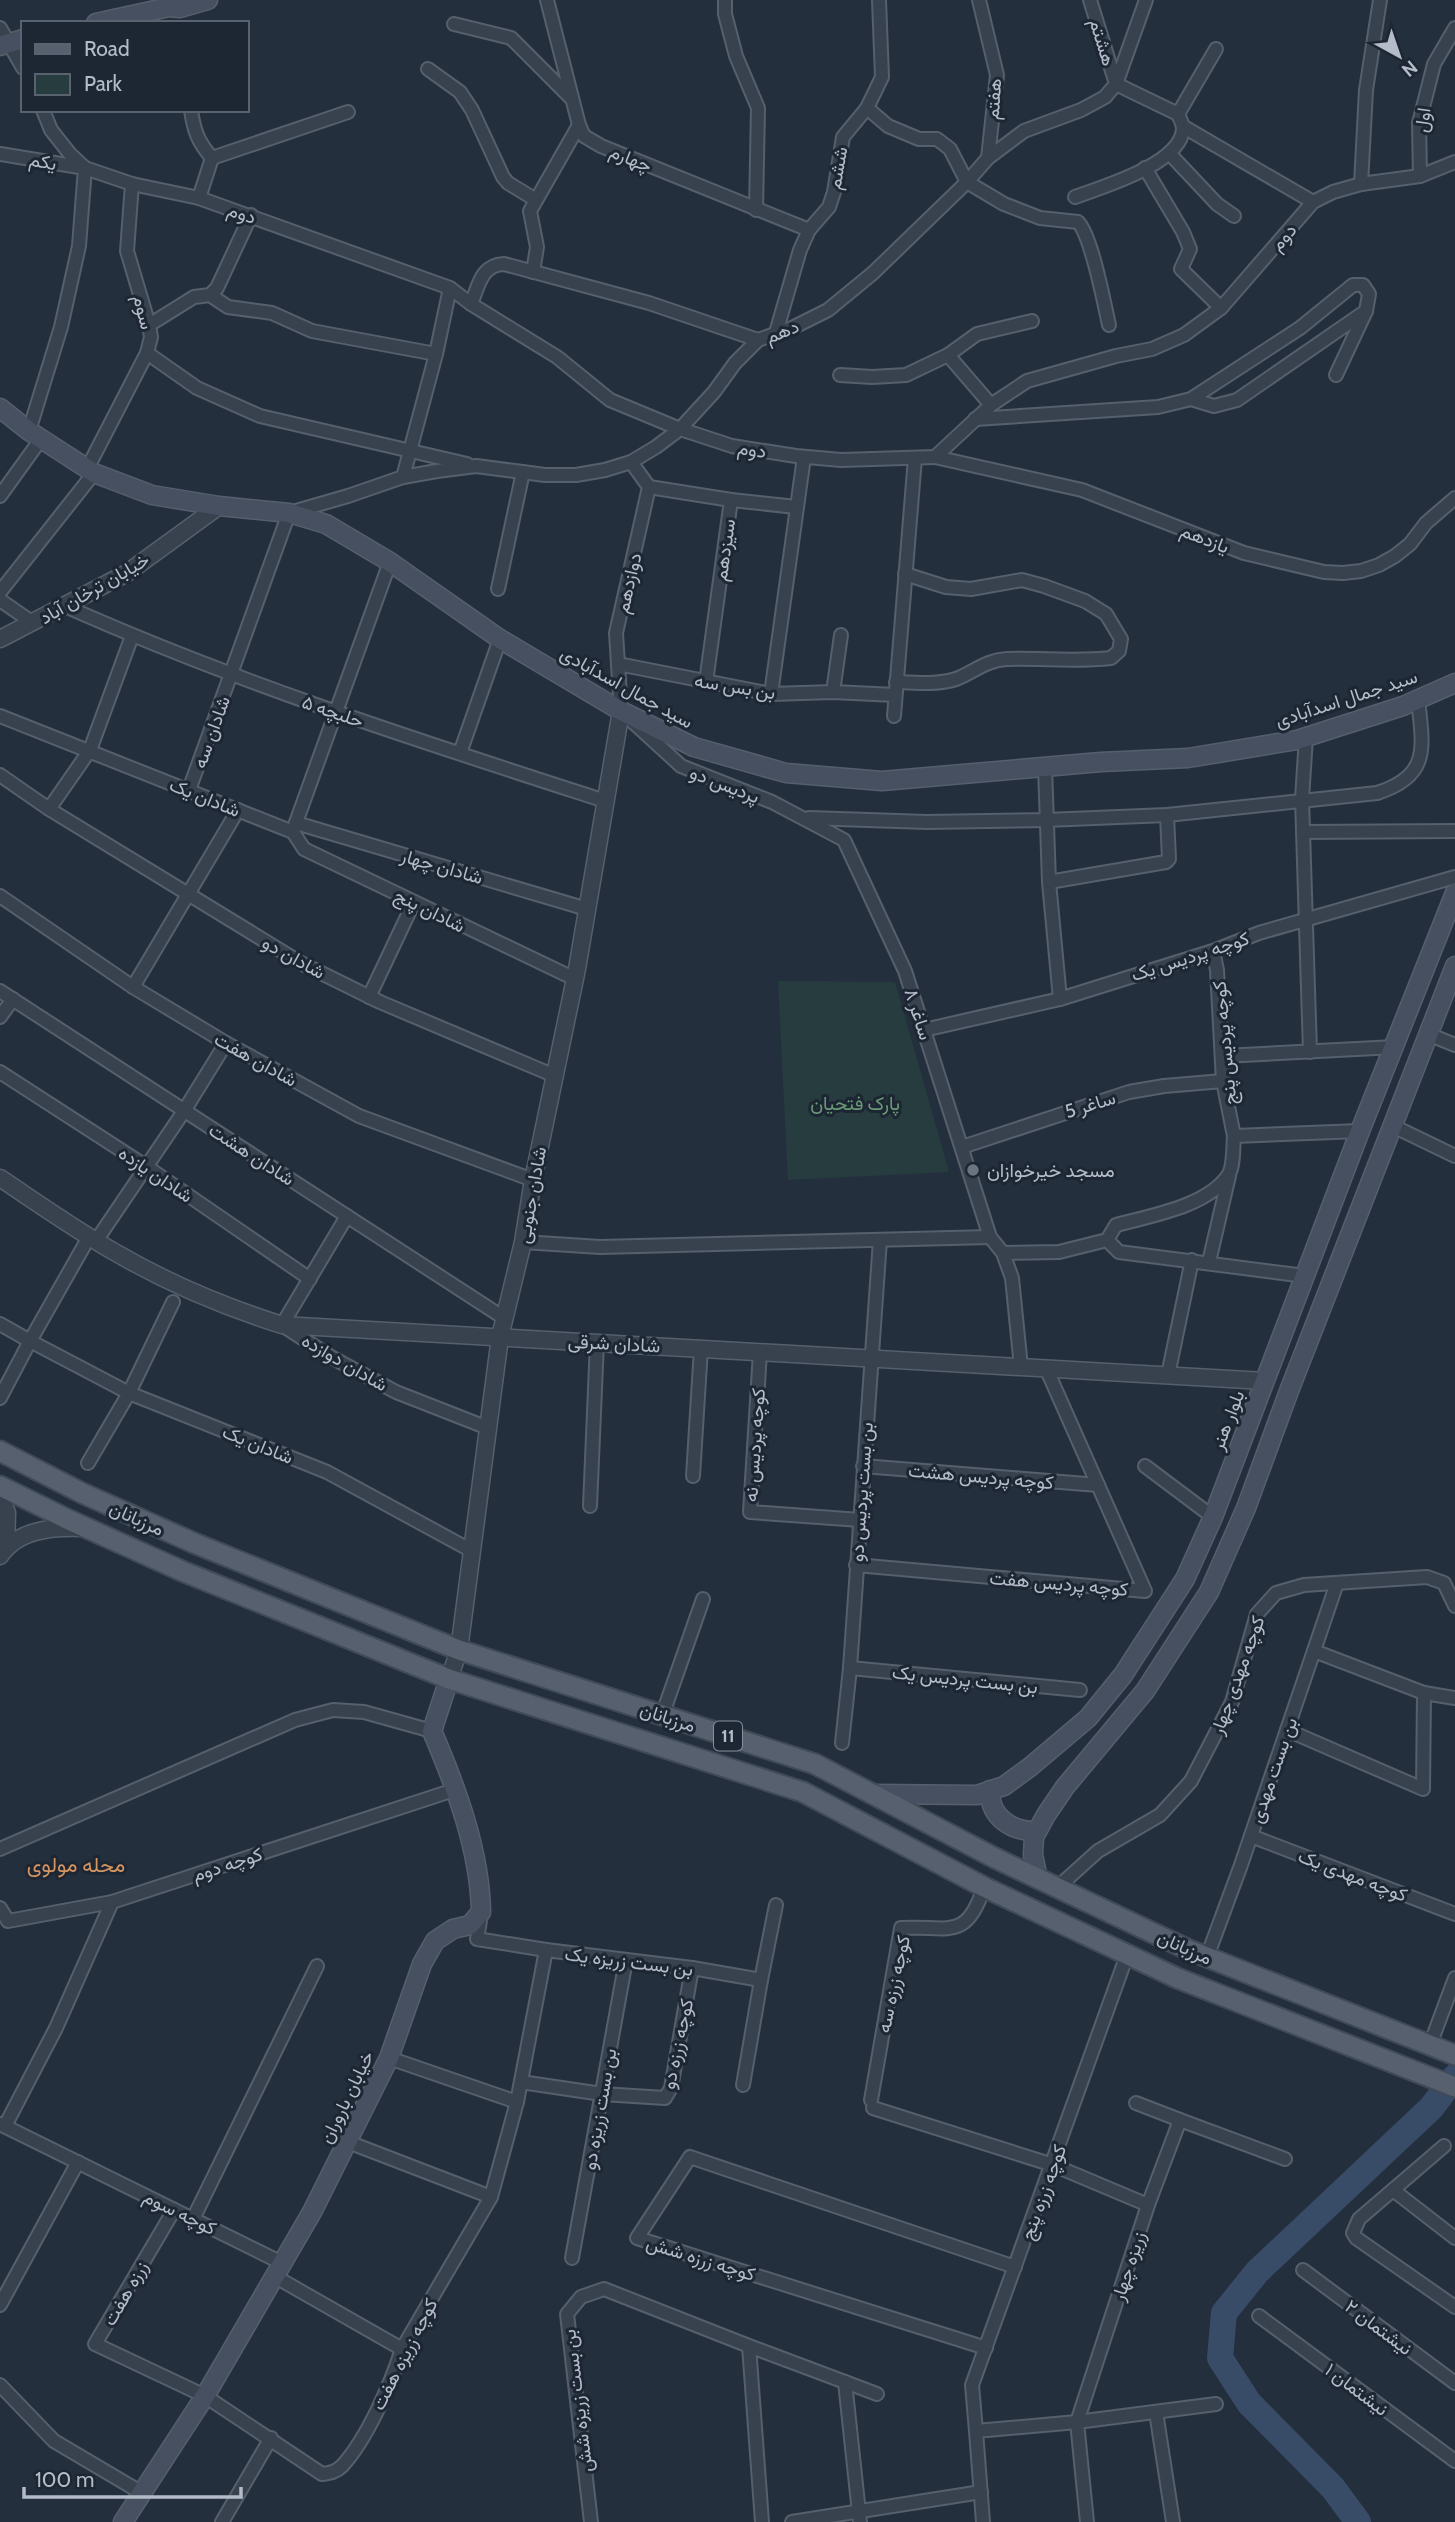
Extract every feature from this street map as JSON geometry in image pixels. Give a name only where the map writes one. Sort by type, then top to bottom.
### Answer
[{"type":"main road","points":[[107,21],[208,0]]},
{"type":"main road","name":"سید جمال اسدآبادی","points":[[0,408],[35,435],[91,471],[152,495],[219,506],[289,513],[326,524],[390,562],[500,639],[621,711],[694,747],[786,773],[882,781],[1188,758],[1306,737],[1402,706],[1455,682]]},
{"type":"main road","name":"بلوار هنر","points":[[873,1794],[967,1795],[1004,1786],[1088,1718],[1115,1686],[1185,1580],[1213,1517],[1360,1131],[1455,893]]},
{"type":"main road","points":[[1038,1879],[1032,1855],[1037,1831],[1065,1787],[1145,1691],[1209,1592],[1246,1508],[1289,1391],[1454,973]]},
{"type":"main road","points":[[1265,1381],[1289,1391]]},
{"type":"main road","name":"مرزبانان","points":[[0,1451],[82,1493],[194,1543],[459,1650],[815,1764],[1038,1879],[1207,1957],[1443,2050]]},
{"type":"main road","name":"مرزبانان","points":[[0,1486],[85,1528],[194,1576],[449,1679],[803,1792],[984,1887],[1177,1978],[1455,2087]]},
{"type":"main road","points":[[449,1679],[432,1731],[457,1789],[481,1889],[481,1912]]},
{"type":"main road","points":[[990,1790],[989,1802],[1004,1822],[1026,1832],[1037,1831]]},
{"type":"main road","points":[[858,1821],[873,1794]]},
{"type":"main road","name":"خیابان باروران","points":[[123,2522],[205,2396],[312,2212],[389,2058],[422,1964],[435,1941],[453,1929],[470,1925],[481,1912]]},
{"type":"street","points":[[533,272],[537,247],[530,211],[579,125],[547,0]]},
{"type":"street","points":[[724,0],[736,56],[758,108],[756,210]]},
{"type":"street","name":"ششم","points":[[775,336],[800,250],[809,230],[828,207],[831,199],[843,137],[867,108],[881,77],[879,0]]},
{"type":"street","name":"هفتم","points":[[979,0],[997,75],[988,158]]},
{"type":"street","name":"هشتم","points":[[1090,0],[1116,84]]},
{"type":"street","points":[[1146,0],[1116,84],[1178,114],[1184,127],[1314,202]]},
{"type":"street","points":[[1361,184],[1366,90],[1380,0]]},
{"type":"street","points":[[454,24],[511,38],[572,99]]},
{"type":"street","name":"اول","points":[[1420,176],[1419,123],[1434,64],[1455,29]]},
{"type":"street","points":[[8,39],[21,64]]},
{"type":"street","points":[[1178,114],[1216,50]]},
{"type":"street","points":[[428,69],[460,92],[472,110],[503,177],[536,200]]},
{"type":"street","name":"دهم","points":[[289,513],[403,477],[477,466],[545,475],[576,475],[631,462],[680,429],[714,392],[735,363],[758,340],[775,336],[828,310],[873,273],[967,182],[988,158],[1024,131],[1081,110],[1105,97],[1116,84]]},
{"type":"street","points":[[867,108],[888,126],[919,139],[937,139],[950,149],[967,182],[1017,210],[1040,218],[1078,222],[1088,246],[1109,325]]},
{"type":"street","name":"دوم","points":[[44,112],[51,130],[85,168],[131,184],[199,198],[251,215],[450,288],[557,357],[610,400],[680,429],[732,446],[841,460],[935,457],[991,405],[1027,381],[1116,356],[1152,349],[1184,335],[1221,308],[1314,202],[1333,192],[1361,184],[1420,176],[1455,162]]},
{"type":"street","points":[[191,112],[194,132],[199,143],[212,158]]},
{"type":"street","points":[[212,158],[348,112]]},
{"type":"street","name":"چهارم","points":[[579,125],[584,136],[601,146],[809,230]]},
{"type":"street","points":[[1075,197],[1145,168],[1170,153],[1181,138],[1184,127]]},
{"type":"street","points":[[1170,153],[1217,204],[1234,216]]},
{"type":"street","name":"یکم","points":[[0,154],[85,168]]},
{"type":"street","points":[[199,198],[212,158]]},
{"type":"street","points":[[0,496],[35,435],[79,246],[85,168]]},
{"type":"street","points":[[1145,168],[1183,232],[1190,249],[1181,269],[1221,308]]},
{"type":"street","name":"سوم","points":[[0,592],[91,471],[147,353],[151,337],[149,325],[127,251],[131,184]]},
{"type":"street","points":[[149,325],[194,297],[210,295],[217,288],[251,215]]},
{"type":"street","points":[[471,304],[485,271],[489,266],[503,264],[649,303],[758,340]]},
{"type":"street","points":[[975,419],[1158,407],[1191,398],[1300,328],[1353,285],[1363,285],[1369,294],[1366,311],[1336,374]]},
{"type":"street","points":[[403,477],[436,354],[450,288]]},
{"type":"street","points":[[210,295],[228,307],[272,313],[312,331],[436,354]]},
{"type":"street","points":[[1191,398],[1213,406],[1237,400],[1366,311]]},
{"type":"street","points":[[840,375],[906,375],[948,355],[977,334],[1032,321]]},
{"type":"street","points":[[147,353],[197,388],[260,416],[477,466]]},
{"type":"street","points":[[948,355],[991,405]]},
{"type":"street","points":[[771,694],[804,457]]},
{"type":"street","name":"یازدهم","points":[[935,457],[1082,490],[1244,553],[1334,572],[1362,571],[1395,556],[1410,544],[1426,523],[1455,498]]},
{"type":"street","points":[[894,716],[915,458]]},
{"type":"street","points":[[631,462],[649,487]]},
{"type":"street","points":[[498,589],[523,472]]},
{"type":"street","name":"سیزدهم","points":[[649,487],[731,500],[706,682]]},
{"type":"street","name":"دوازدهم","points":[[621,711],[617,633],[649,487]]},
{"type":"street","points":[[731,500],[796,507]]},
{"type":"street","name":"خیابان ترخان آباد","points":[[0,639],[127,573],[219,506]]},
{"type":"street","name":"شادان سه","points":[[189,790],[289,513]]},
{"type":"street","points":[[294,827],[390,562]]},
{"type":"street","name":"بن بس سه","points":[[618,664],[771,694],[896,689],[954,680],[987,662],[1006,659],[1046,661],[1111,658],[1119,651],[1121,639],[1106,614],[1085,601],[1044,586],[1022,580],[971,589],[946,586],[905,574]]},
{"type":"street","points":[[0,600],[33,623]]},
{"type":"street","name":"حلبچه ۵","points":[[65,606],[132,636],[335,713],[605,801]]},
{"type":"street","points":[[834,692],[841,635]]},
{"type":"street","points":[[49,809],[90,751],[132,636]]},
{"type":"street","points":[[460,753],[500,639]]},
{"type":"street","points":[[805,818],[928,822],[1167,815],[1377,793],[1394,787],[1409,777],[1419,764],[1422,752],[1418,699]]},
{"type":"street","name":"شادان جنوبی","points":[[449,1679],[459,1650],[500,1337],[523,1242],[533,1180],[575,979],[621,711]]},
{"type":"street","name":"پردیس دو","points":[[621,711],[681,766],[805,818]]},
{"type":"street","name":"شادان یک","points":[[0,716],[238,810],[294,827]]},
{"type":"street","points":[[1306,737],[1302,799],[1310,1052]]},
{"type":"street","points":[[1045,767],[1049,881],[1060,999]]},
{"type":"street","name":"شادان دو","points":[[0,775],[49,809],[301,963],[369,997],[555,1076]]},
{"type":"street","points":[[133,986],[238,810]]},
{"type":"street","points":[[1049,881],[1166,862],[1169,859],[1167,815]]},
{"type":"street","name":"ساغر ٨","points":[[805,818],[844,840],[905,971],[990,1237],[1003,1253],[1012,1278],[1021,1367]]},
{"type":"street","name":"شادان پنج","points":[[294,827],[304,849],[575,979]]},
{"type":"street","name":"شادان چهار","points":[[294,827],[587,909]]},
{"type":"street","points":[[1303,832],[1455,831]]},
{"type":"street","name":"کوچه پردیس یک","points":[[924,1030],[1060,999],[1213,951],[1259,933],[1455,877]]},
{"type":"street","name":"شادان هفت","points":[[0,897],[133,986],[226,1043],[359,1116],[533,1180]]},
{"type":"street","points":[[369,997],[414,902]]},
{"type":"street","name":"کوچه پردیس پنج","points":[[1209,1262],[1230,1172],[1234,1136],[1223,1081],[1217,970],[1213,951]]},
{"type":"street","name":"شادان هشت","points":[[0,991],[504,1318]]},
{"type":"street","points":[[0,1017],[13,999]]},
{"type":"street","points":[[1428,1034],[1455,1045]]},
{"type":"street","points":[[0,1398],[30,1341],[93,1239],[147,1167],[226,1043]]},
{"type":"street","points":[[1223,1056],[1395,1047]]},
{"type":"street","name":"شادان یازده","points":[[0,1072],[147,1167],[310,1279]]},
{"type":"street","name":"ساغر 5","points":[[962,1147],[1129,1092],[1223,1081]]},
{"type":"street","points":[[1393,1126],[1455,1156]]},
{"type":"street","points":[[1234,1136],[1360,1131]]},
{"type":"street","points":[[1003,1253],[1059,1252],[1107,1240],[1116,1226],[1180,1207],[1214,1190],[1230,1172]]},
{"type":"street","name":"شادان شرقی","points":[[0,1178],[93,1239],[186,1289],[282,1325],[1265,1381]]},
{"type":"street","name":"شادان دوازده","points":[[347,1216],[282,1325],[331,1357],[396,1392],[488,1428]]},
{"type":"street","points":[[523,1242],[600,1247],[990,1237]]},
{"type":"street","name":"بن بست پردیس دو","points":[[842,1743],[850,1668],[880,1240]]},
{"type":"street","points":[[1107,1240],[1119,1252],[1306,1276]]},
{"type":"street","points":[[1168,1376],[1192,1260]]},
{"type":"street","points":[[88,1464],[129,1393],[173,1302]]},
{"type":"street","points":[[0,1324],[129,1393]]},
{"type":"street","points":[[590,1506],[597,1342]]},
{"type":"street","points":[[693,1476],[701,1348]]},
{"type":"street","name":"کوچه پردیس نه","points":[[760,1352],[750,1512],[860,1520]]},
{"type":"street","name":"کوچه پردیس هفت","points":[[856,1565],[1145,1591],[1046,1368]]},
{"type":"street","name":"شادان یک","points":[[129,1393],[327,1472],[472,1551]]},
{"type":"street","name":"کوچه پردیس هشت","points":[[863,1466],[1098,1486]]},
{"type":"street","points":[[1145,1466],[1213,1517]]},
{"type":"street","points":[[0,1494],[7,1513],[3,1552]]},
{"type":"street","points":[[3,1552],[31,1533],[53,1527],[85,1528]]},
{"type":"street","name":"کوچه مهدی چهار","points":[[1057,1888],[1098,1851],[1160,1815],[1191,1781],[1232,1702],[1256,1615],[1276,1593],[1304,1585],[1427,1577],[1444,1583],[1455,1606]]},
{"type":"street","name":"بن بست مهدی","points":[[1207,1957],[1337,1583]]},
{"type":"street","points":[[662,1716],[703,1599]]},
{"type":"street","points":[[1314,1651],[1424,1693],[1455,1698]]},
{"type":"street","name":"بن بست پردیس یک","points":[[850,1668],[1080,1690]]},
{"type":"street","points":[[1287,1730],[1423,1789],[1424,1693]]},
{"type":"street","points":[[0,1849],[295,1720],[333,1710],[354,1712],[432,1731]]},
{"type":"street","name":"کوچه دوم","points":[[0,1908],[8,1921],[112,1902],[457,1789]]},
{"type":"street","name":"کوچه مهدی یک","points":[[1251,1836],[1455,1914]]},
{"type":"street","name":"کوچه زرزه سه","points":[[872,2104],[901,1928],[950,1930],[958,1927],[979,1904],[984,1887]]},
{"type":"street","points":[[2,2125],[56,2028],[112,1902]]},
{"type":"street","points":[[743,2085],[776,1905]]},
{"type":"street","points":[[481,1912],[477,1939],[546,1950]]},
{"type":"street","name":"بن بست زریزه یک","points":[[491,2197],[517,2102],[546,1950],[692,1968],[761,1980]]},
{"type":"street","name":"کوچه زرزه پنج","points":[[976,2431],[972,2385],[1127,1955]]},
{"type":"street","name":"بن بست زریزه دو","points":[[572,2258],[626,1960]]},
{"type":"street","points":[[193,2219],[317,1966]]},
{"type":"street","name":"کوچه زرزه دو","points":[[602,2094],[665,2098],[671,2088],[692,1968]]},
{"type":"street","points":[[1443,2050],[1455,1978]]},
{"type":"street","points":[[389,2058],[517,2102]]},
{"type":"street","points":[[521,2082],[602,2094]]},
{"type":"street","points":[[1136,2103],[1285,2159]]},
{"type":"street","name":"زریزه چهار","points":[[872,2104],[1053,2165],[1149,2205],[1077,2422]]},
{"type":"street","points":[[1149,2205],[1180,2119]]},
{"type":"street","name":"کوچه سوم","points":[[2,2125],[193,2219],[402,2349]]},
{"type":"street","points":[[348,2142],[491,2197]]},
{"type":"street","points":[[1444,2146],[1359,2219],[1353,2233],[1356,2238],[1455,2307]]},
{"type":"street","name":"کوچه زرزه شش","points":[[986,2348],[637,2238],[690,2157],[1015,2267]]},
{"type":"street","points":[[0,2305],[78,2162]]},
{"type":"street","points":[[1393,2190],[1455,2238]]},
{"type":"street","name":"کوچه زریزه هفت","points":[[205,2396],[322,2474],[341,2468],[365,2431],[394,2376],[402,2349],[491,2197]]},
{"type":"street","name":"زرزه هفت","points":[[174,2210],[95,2344],[205,2396]]},
{"type":"street","name":"نيشتمان ۲","points":[[1303,2270],[1454,2380]]},
{"type":"street","name":"بن بست زریزه شش","points":[[592,2522],[566,2314],[581,2297],[604,2289],[877,2394]]},
{"type":"street","name":"نيشتمان ۱","points":[[1259,2316],[1455,2461]]},
{"type":"street","points":[[749,2346],[762,2522]]},
{"type":"street","points":[[845,2382],[860,2517]]},
{"type":"street","points":[[0,2385],[54,2441],[142,2493]]},
{"type":"street","points":[[983,2522],[976,2431],[1077,2422],[1216,2404]]},
{"type":"street","points":[[1156,2412],[1173,2522]]},
{"type":"street","points":[[1077,2422],[1087,2522]]},
{"type":"street","points":[[222,2522],[271,2438]]},
{"type":"street","points":[[792,2522],[860,2517],[981,2492]]},
{"type":"green space","name":"پارک فتحیان","points":[[778,981],[895,982],[949,1172],[788,1180]]},
{"type":"waterway","points":[[1358,2522],[1333,2488],[1249,2403],[1220,2358],[1224,2313],[1257,2272],[1431,2108],[1455,2077]]},
{"type":"place","name":"مسجد خیرخوازان","points":[[973,1170]]},
{"type":"district","name":"محله مولوی","points":[[76,1865]]}]
